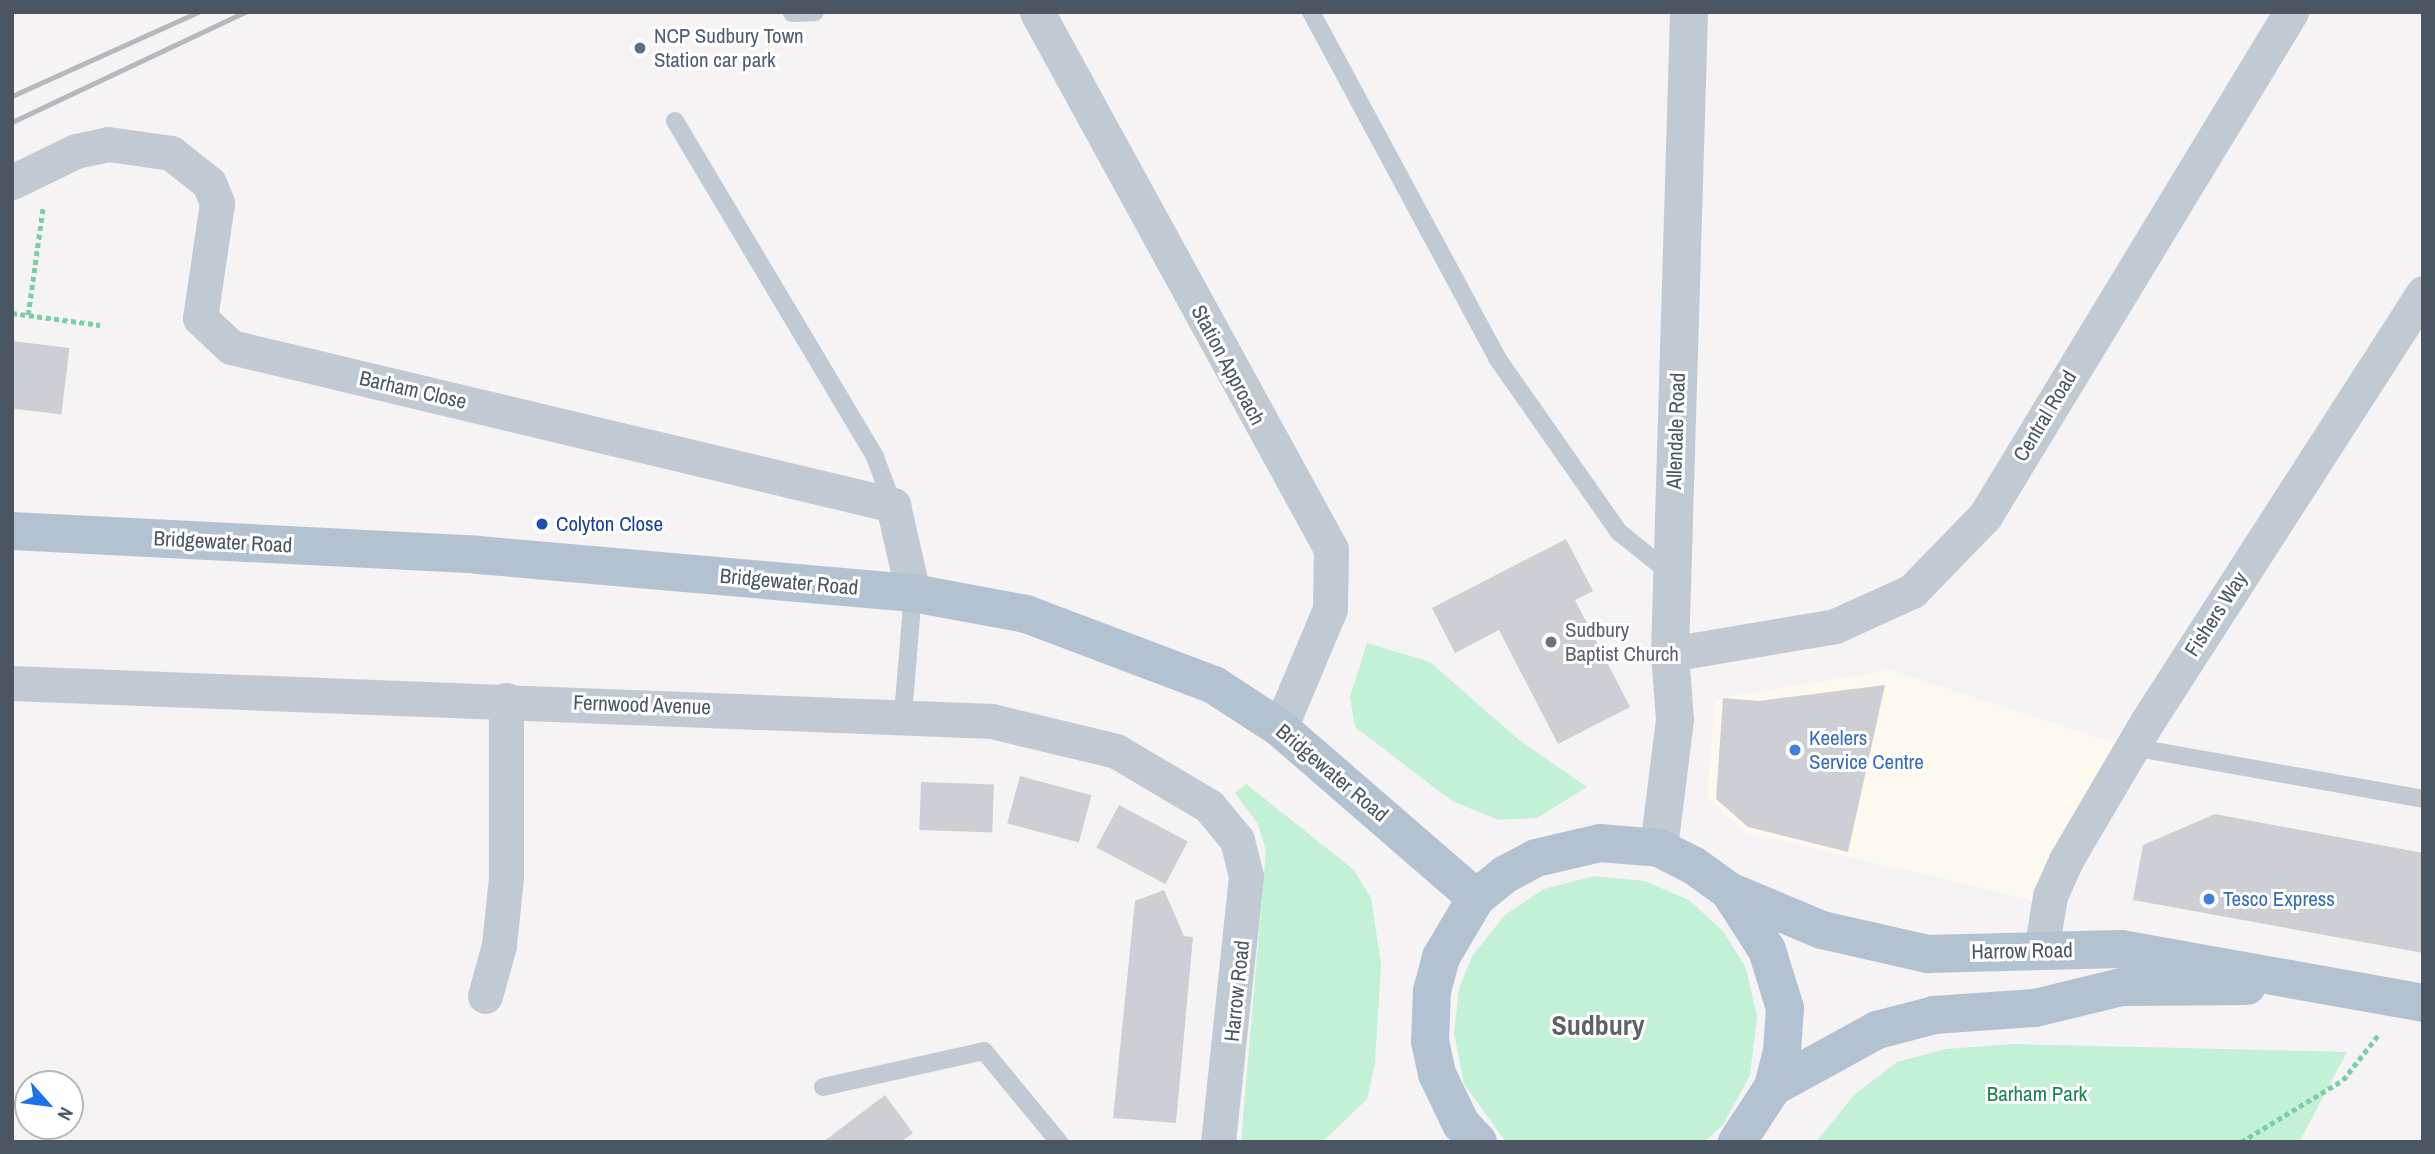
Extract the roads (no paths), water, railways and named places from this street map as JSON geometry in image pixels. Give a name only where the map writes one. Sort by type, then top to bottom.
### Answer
[{"type":"main road","name":"Bridgewater Road","points":[[12,531],[478,555],[913,593],[1026,614],[1214,685],[1280,728],[1476,898]]},
{"type":"main road","points":[[1459,1136],[1437,1074],[1432,991],[1441,957],[1476,898],[1536,858],[1600,843],[1659,848]]},
{"type":"main road","name":"Harrow Road","points":[[1659,848],[1729,891],[1822,930],[1928,954],[2121,949],[2414,1002]]},
{"type":"main road","points":[[1729,891],[1767,950],[1785,1009],[1773,1087],[1737,1142]]},
{"type":"main road","name":"Harrow Road","points":[[1773,1087],[1877,1030],[1934,1015],[2035,1008],[2122,987],[2322,984]]},
{"type":"street","name":"Station Approach","points":[[1037,12],[1331,549],[1330,609],[1280,728]]},
{"type":"street","name":"Allendale Road","points":[[1659,848],[1675,720],[1670,654],[1689,12]]},
{"type":"street","name":"Central Road","points":[[1670,654],[1835,626],[1912,590],[1976,525],[2291,12]]},
{"type":"street","name":"Barham Close","points":[[12,182],[76,151],[108,144],[171,153],[209,183],[217,203],[200,318],[231,348],[893,505]]},
{"type":"street","name":"Fishers Way","points":[[2041,951],[2050,896],[2066,860],[2132,747],[2423,293]]},
{"type":"street","points":[[893,505],[913,593]]},
{"type":"street","name":"Fernwood Avenue","points":[[12,683],[903,715],[992,721],[1116,751],[1209,806],[1237,840]]},
{"type":"street","points":[[485,996],[499,945],[506,877],[506,700]]},
{"type":"street","name":"Harrow Road","points":[[1218,1142],[1246,876],[1237,840]]},
{"type":"lane","points":[[792,13],[815,12]]},
{"type":"lane","points":[[1311,12],[1497,358],[1619,532],[1672,574]]},
{"type":"lane","points":[[676,121],[875,457],[893,505]]},
{"type":"lane","points":[[903,715],[913,593]]},
{"type":"lane","points":[[2132,747],[2423,799]]},
{"type":"lane","points":[[823,1087],[984,1051],[1059,1142]]},
{"type":"railway","points":[[12,96],[198,12]]},
{"type":"railway","points":[[12,122],[245,12]]},
{"type":"place","name":"NCP Sudbury Town Station car park","points":[[640,48]]},
{"type":"place","name":"Colyton Close","points":[[542,524]]},
{"type":"place","name":"Sudbury Baptist Church","points":[[1551,642]]},
{"type":"place","name":"Keelers Service Centre","points":[[1795,750]]},
{"type":"place","name":"Tesco Express","points":[[2209,899]]},
{"type":"district","name":"Sudbury","points":[[1598,1025]]},
{"type":"park label","name":"Barham Park","points":[[2037,1094]]}]
